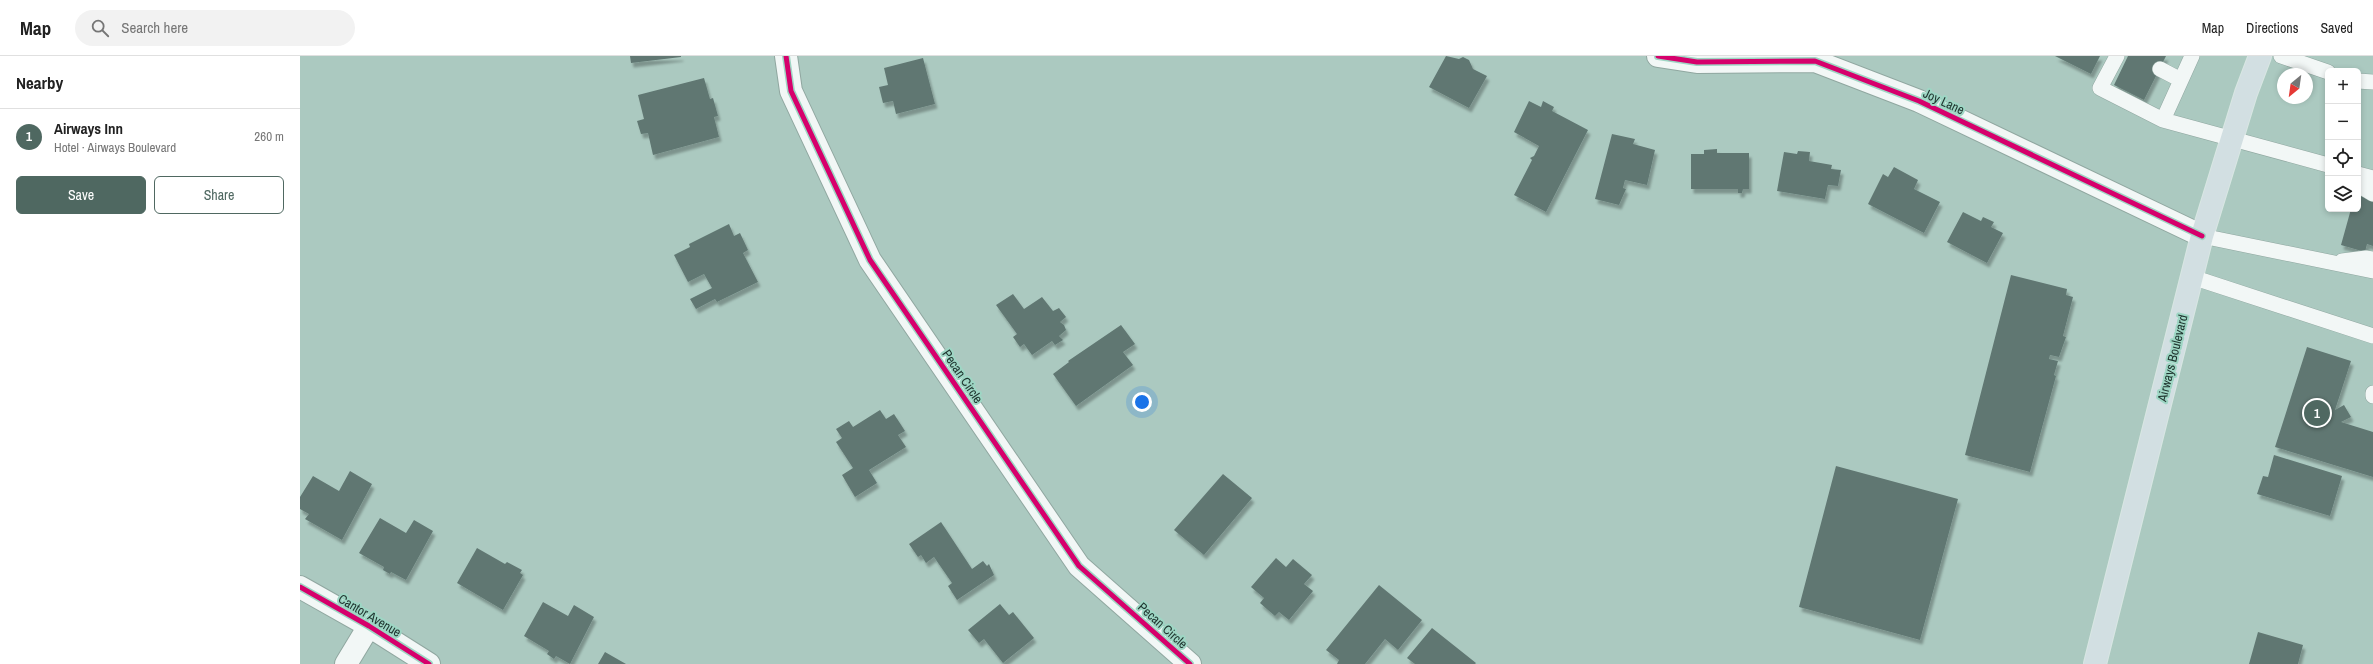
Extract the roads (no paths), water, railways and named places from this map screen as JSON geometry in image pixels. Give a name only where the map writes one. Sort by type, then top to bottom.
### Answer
[{"type":"main road","name":"Airways Boulevard","points":[[2096,664],[2202,236],[2252,72],[2260,56]]},
{"type":"street","name":"Pecan Circle","points":[[786,56],[791,91],[870,260],[1079,566],[1190,664]]},
{"type":"street","name":"Joy Lane","points":[[1658,56],[1697,62],[1815,61],[1919,101],[2202,236]]},
{"type":"street","name":"Cantor Avenue","points":[[300,587],[369,626],[429,664]]},
{"type":"street","points":[[346,664],[369,626]]},
{"type":"lane","points":[[2117,56],[2100,88],[2163,120],[2325,164]]},
{"type":"lane","points":[[2163,120],[2192,56]]},
{"type":"lane","points":[[2281,56],[2325,71]]},
{"type":"lane","points":[[2160,69],[2181,80]]},
{"type":"lane","points":[[2361,81],[2373,82]]},
{"type":"lane","points":[[2361,175],[2373,178]]},
{"type":"lane","points":[[2361,187],[2373,194]]},
{"type":"lane","points":[[2202,236],[2373,271]]},
{"type":"lane","points":[[2333,262],[2366,258],[2373,259]]},
{"type":"lane","points":[[2192,277],[2373,336]]},
{"type":"place","name":"Airways Inn","points":[[2317,413]]}]
